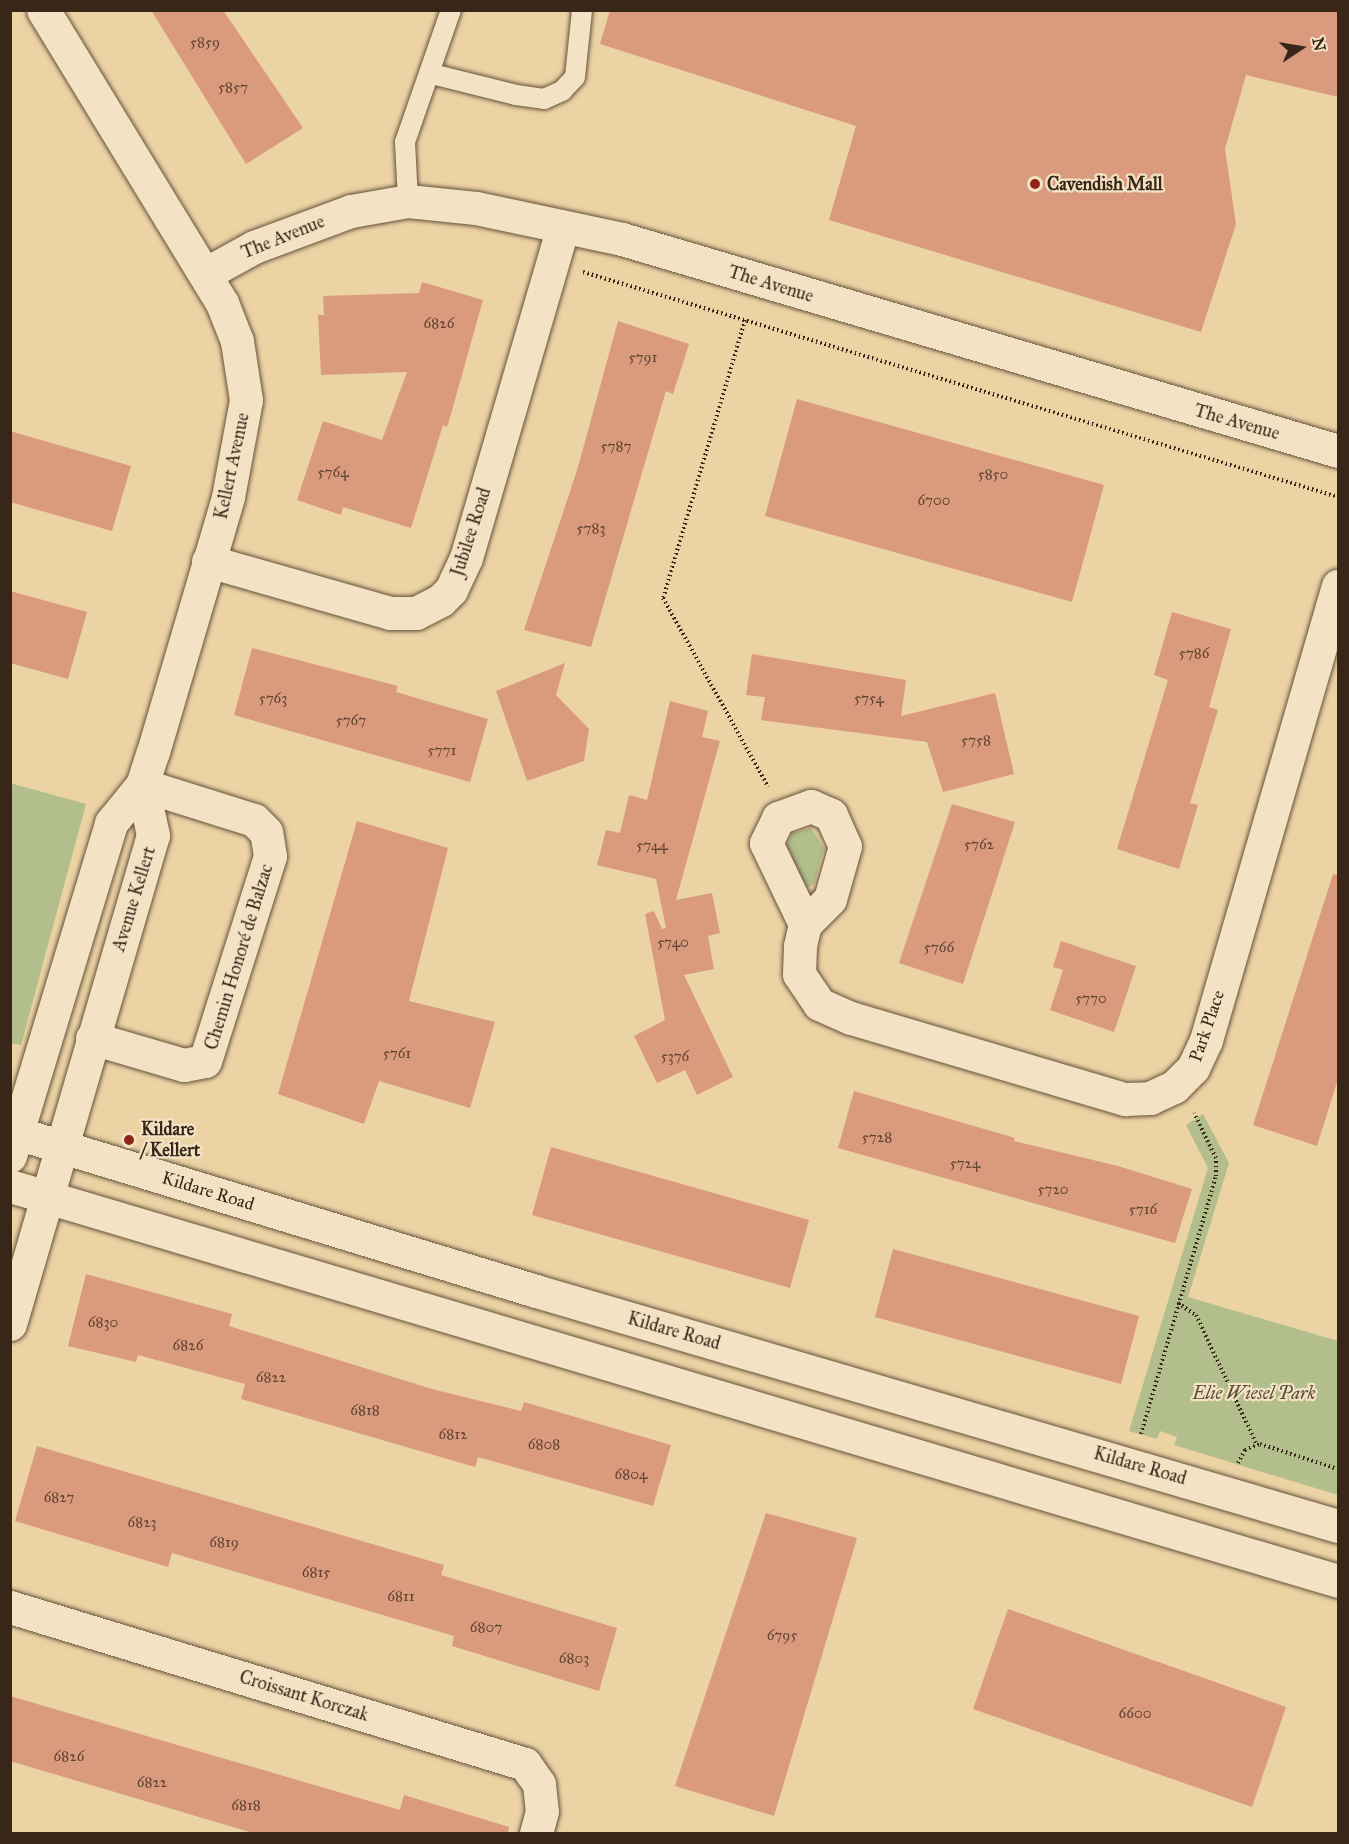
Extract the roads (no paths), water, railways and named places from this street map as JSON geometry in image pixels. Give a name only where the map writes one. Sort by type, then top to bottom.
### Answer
[{"type":"street","name":"Kellert Avenue","points":[[43,10],[205,274],[232,325],[246,400],[235,467],[142,785]]},
{"type":"street","name":"The Avenue","points":[[205,274],[254,247],[317,222],[408,201],[476,208],[622,239],[1338,451]]},
{"type":"street","name":"Jubilee Road","points":[[208,561],[390,613],[416,613],[441,600],[451,590],[466,558],[563,227]]},
{"type":"street","name":"Park Place","points":[[805,924],[799,974],[808,994],[834,1011],[1125,1099],[1150,1098],[1174,1087],[1193,1068],[1206,1040],[1338,586]]},
{"type":"street","name":"Chemin Honoré de Balzac","points":[[93,1038],[184,1065],[205,1061],[270,856],[266,832],[254,820],[142,785]]},
{"type":"street","name":"Avenue Kellert","points":[[10,1324],[153,835],[142,785]]},
{"type":"street","points":[[13,1140],[111,823],[142,785]]},
{"type":"street","name":"Kildare Road","points":[[13,1140],[61,1146],[547,1294],[1338,1526]]},
{"type":"street","points":[[10,1186],[1338,1581]]},
{"type":"street","name":"Croissant Korczak","points":[[10,1606],[525,1764],[539,1784],[542,1810],[536,1833]]},
{"type":"lane","points":[[408,201],[405,142],[432,74],[451,10]]},
{"type":"lane","points":[[432,74],[544,99],[562,91],[575,77],[582,10]]},
{"type":"place","name":"Cavendish Mall","points":[[1035,184]]},
{"type":"place","name":"Kildare / Kellert","points":[[129,1140]]},
{"type":"park label","name":"Elie Wiesel Park","points":[[1254,1393]]}]
